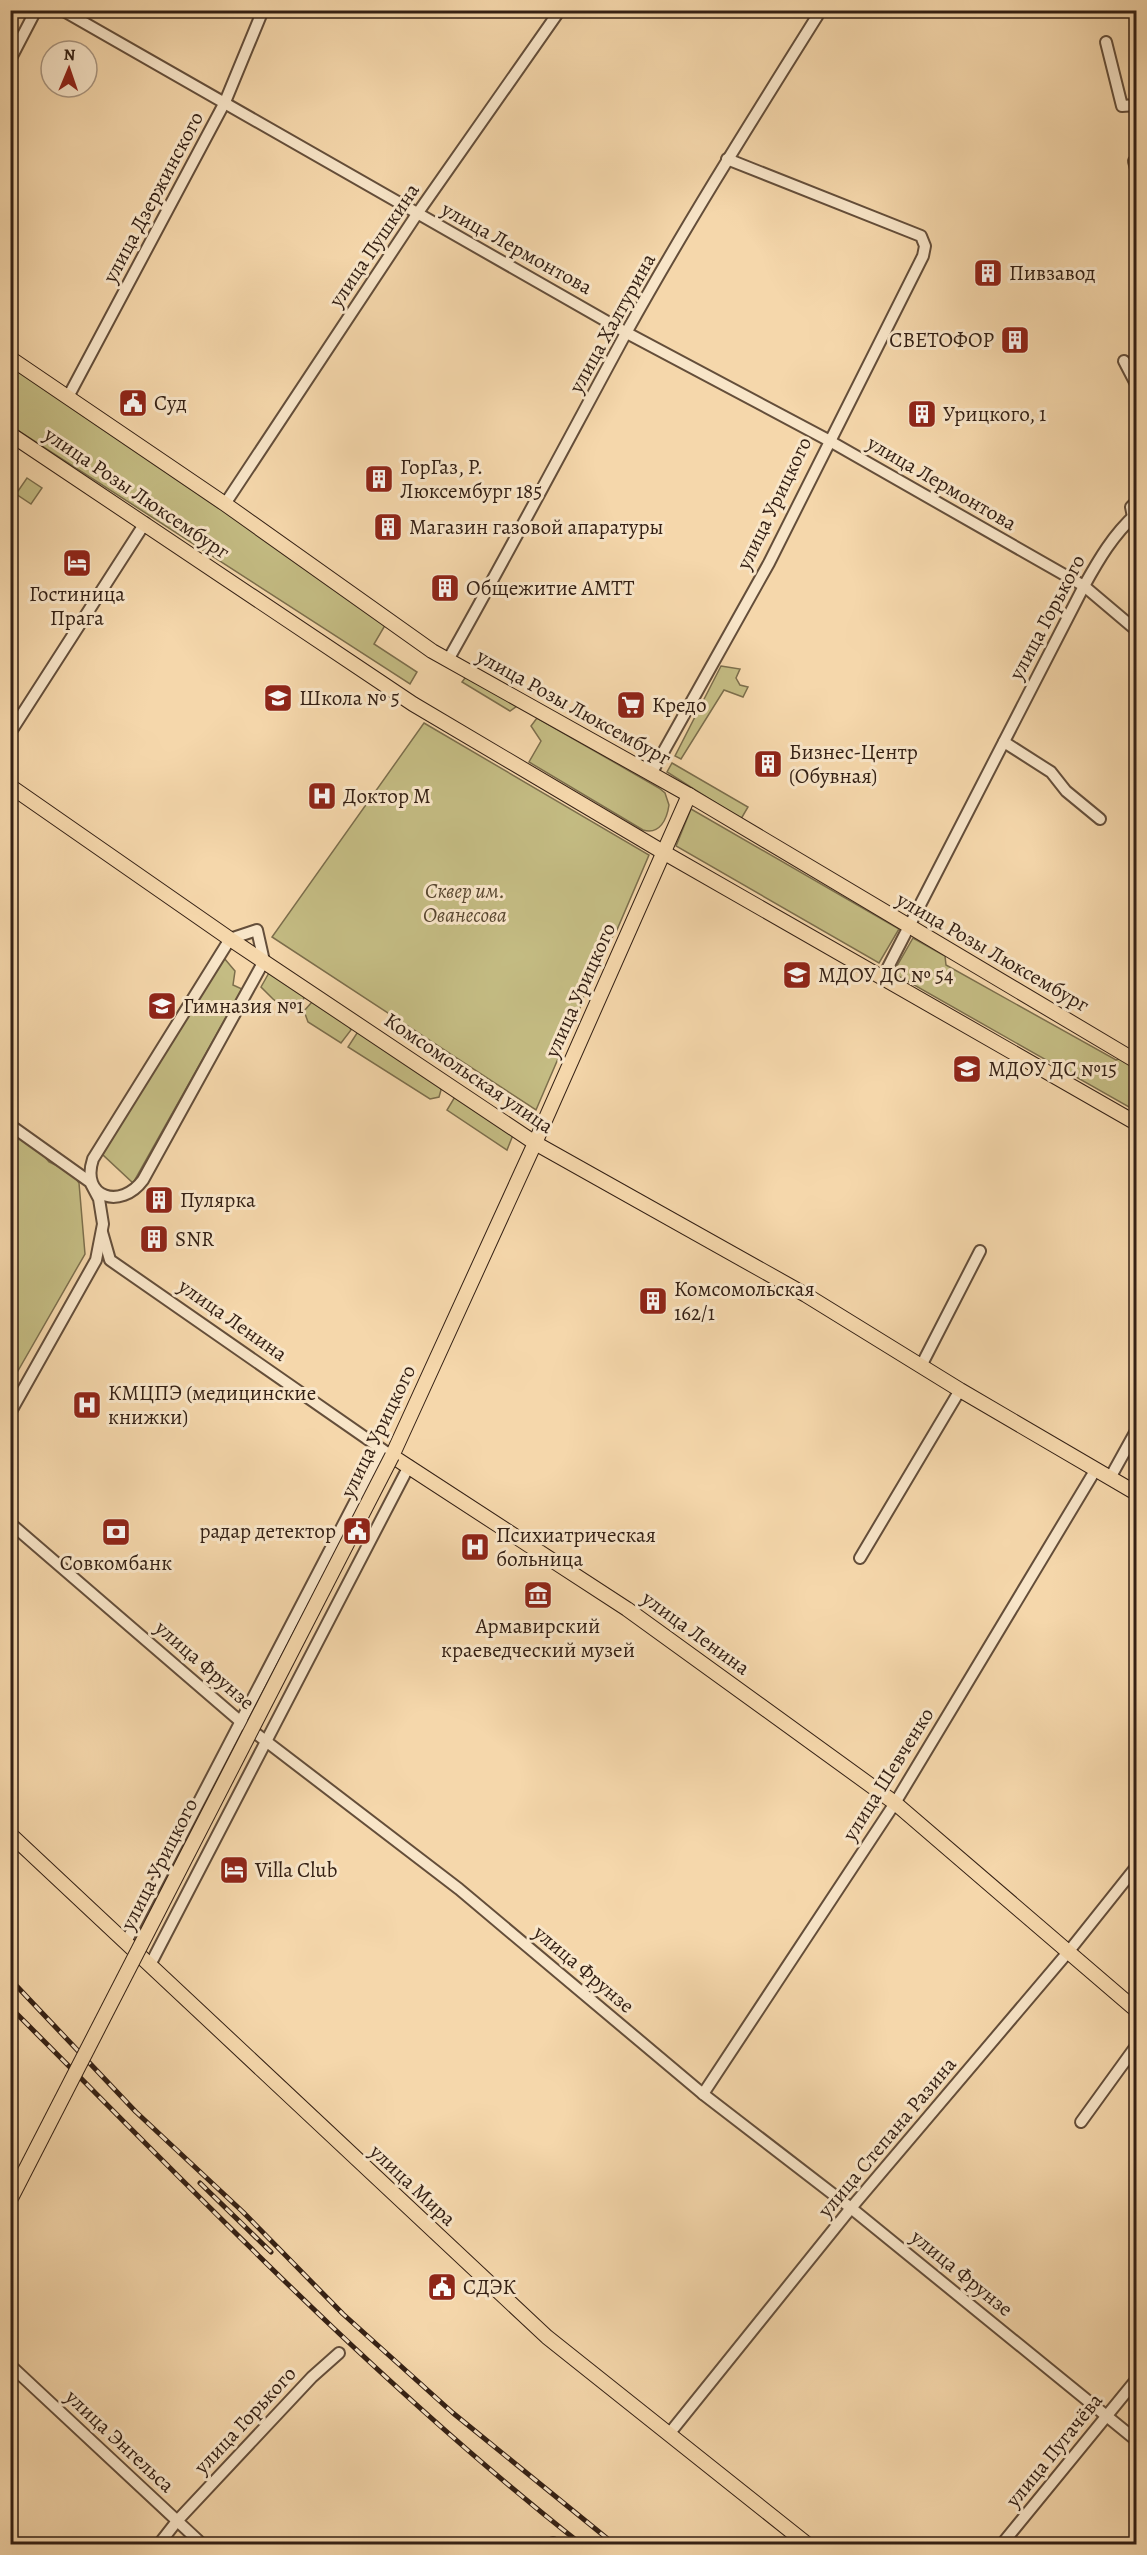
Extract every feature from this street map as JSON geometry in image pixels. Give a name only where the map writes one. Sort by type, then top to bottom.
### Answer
[{"type":"main road","name":"улица Розы Люксембург","points":[[10,358],[225,504],[448,660],[689,795],[1137,1061]]},
{"type":"main road","name":"улица Розы Люксембург","points":[[10,434],[413,704],[663,852],[1137,1123]]},
{"type":"main road","name":"Комсомольская улица","points":[[10,786],[231,939],[535,1143],[806,1294],[960,1390],[1137,1493]]},
{"type":"main road","name":"улица Урицкого","points":[[10,2200],[387,1453],[535,1143],[689,795]]},
{"type":"main road","name":"улица Ленина","points":[[387,1453],[627,1609],[895,1803],[1137,2010]]},
{"type":"main road","name":"улица Мира","points":[[10,1834],[547,2337],[807,2544]]},
{"type":"street","points":[[10,60],[36,10]]},
{"type":"street","name":"улица Лермонтова","points":[[62,10],[627,333],[828,440],[1084,586],[1137,630]]},
{"type":"street","name":"улица Дзержинского","points":[[68,397],[225,102],[263,10]]},
{"type":"street","name":"улица Пушкина","points":[[225,504],[417,214],[560,10]]},
{"type":"street","name":"улица Халтурина","points":[[448,660],[530,515],[627,333],[727,159],[821,10]]},
{"type":"street","points":[[1106,42],[1122,106],[1137,105]]},
{"type":"street","name":"улица Урицкого","points":[[651,774],[737,623],[923,256],[925,246],[921,236],[727,159]]},
{"type":"street","points":[[1124,362],[1137,384]]},
{"type":"street","name":"улица Горького","points":[[883,977],[1084,586],[1107,545],[1135,516],[1131,507],[1137,502]]},
{"type":"street","points":[[10,733],[145,523]]},
{"type":"street","points":[[1004,742],[1051,772],[1066,791],[1100,819]]},
{"type":"street","points":[[10,1125],[83,1175],[95,1188],[103,1194],[120,1198],[134,1192],[144,1180],[264,961],[258,930],[231,939],[93,1159],[91,1179],[95,1188],[101,1206],[102,1232],[96,1260],[10,1413]]},
{"type":"street","name":"улица Ленина","points":[[102,1232],[110,1260],[387,1453]]},
{"type":"street","points":[[921,1366],[980,1251]]},
{"type":"street","points":[[860,1558],[960,1390]]},
{"type":"street","points":[[1110,1478],[1137,1431]]},
{"type":"street","name":"улица Урицкого","points":[[126,1942],[241,1722],[387,1453]]},
{"type":"street","name":"улица Урицкого","points":[[150,1965],[409,1466]]},
{"type":"street","name":"улица Шевченко","points":[[704,2094],[895,1803],[1096,1469]]},
{"type":"street","name":"улица Фрунзе","points":[[10,1523],[241,1722],[459,1889],[704,2094],[852,2208],[1137,2440]]},
{"type":"street","name":"улица Степана Разина","points":[[669,2434],[852,2208],[1069,1952],[1137,1867]]},
{"type":"street","points":[[1081,2122],[1137,2046]]},
{"type":"street","name":"улица Горького","points":[[159,2544],[177,2521],[312,2377],[339,2353]]},
{"type":"street","name":"улица Энгельса","points":[[10,2365],[202,2544]]},
{"type":"street","name":"улица Пугачёва","points":[[1002,2544],[1137,2380]]},
{"type":"green space","points":[[10,365],[387,622],[374,644],[417,672],[410,684],[11,426]]},
{"type":"green space","points":[[27,478],[42,488],[31,504],[16,494]]},
{"type":"green space","points":[[721,666],[740,669],[736,678],[740,685],[748,687],[743,697],[724,690],[681,759],[675,756]]},
{"type":"green space","points":[[465,678],[469,678],[517,706],[510,711],[462,682]]},
{"type":"green space","points":[[537,718],[665,793],[669,805],[662,825],[654,830],[643,830],[529,762],[541,741],[531,726]]},
{"type":"green space","name":"Сквер им. Ованесова","points":[[424,723],[649,855],[616,932],[601,952],[589,976],[582,1003],[536,1110],[272,937]]},
{"type":"green space","points":[[672,763],[748,807],[741,819],[667,772]]},
{"type":"green space","points":[[691,809],[899,929],[879,963],[676,846]]},
{"type":"green space","points":[[913,938],[945,956],[946,965],[1116,1060],[1123,1058],[1136,1066],[1136,1111],[893,973]]},
{"type":"green space","points":[[224,958],[235,971],[233,985],[242,989],[133,1183],[102,1154]]},
{"type":"green space","points":[[270,971],[301,992],[304,998],[298,1009],[291,1011],[274,1000],[261,987]]},
{"type":"green space","points":[[312,1002],[349,1026],[351,1030],[341,1043],[308,1022],[304,1011]]},
{"type":"green space","points":[[359,1030],[439,1084],[441,1090],[439,1097],[430,1099],[348,1047]]},
{"type":"green space","points":[[456,1095],[513,1135],[507,1150],[447,1110]]},
{"type":"green space","points":[[11,1129],[39,1150],[49,1162],[72,1173],[79,1183],[85,1254],[11,1383]]},
{"type":"railway","points":[[10,1979],[136,2112],[243,2212],[343,2314],[453,2413],[614,2544]]},
{"type":"railway","points":[[10,2007],[218,2216],[358,2352],[505,2482],[581,2544]]},
{"type":"railway","points":[[200,2183],[271,2252]]},
{"type":"place","name":"Пивзавод","points":[[988,273]]},
{"type":"place","name":"СВЕТОФОР","points":[[1015,340]]},
{"type":"place","name":"Суд","points":[[133,403]]},
{"type":"place","name":"Урицкого, 1","points":[[922,414]]},
{"type":"place","name":"ГорГаз, Р. Люксембург 185","points":[[379,479]]},
{"type":"place","name":"Магазин газовой апаратуры","points":[[388,527]]},
{"type":"place","name":"Гостиница Прага","points":[[77,563]]},
{"type":"place","name":"Общежитие АМТТ","points":[[445,588]]},
{"type":"place","name":"Школа № 5","points":[[278,698]]},
{"type":"place","name":"Кредо","points":[[631,705]]},
{"type":"place","name":"Бизнес-Центр (Обувная)","points":[[768,764]]},
{"type":"place","name":"Доктор М","points":[[322,796]]},
{"type":"place","name":"МДОУ ДС № 54","points":[[797,975]]},
{"type":"place","name":"Гимназия №1","points":[[162,1006]]},
{"type":"place","name":"МДОУ ДС №15","points":[[967,1069]]},
{"type":"place","name":"Пулярка","points":[[159,1200]]},
{"type":"place","name":"SNR","points":[[154,1239]]},
{"type":"place","name":"Комсомольская 162/1","points":[[653,1301]]},
{"type":"place","name":"КМЦПЭ (медицинские книжки)","points":[[87,1405]]},
{"type":"place","name":"радар детектор","points":[[357,1531]]},
{"type":"place","name":"Совкомбанк","points":[[116,1532]]},
{"type":"place","name":"Психиатрическая больница","points":[[475,1547]]},
{"type":"place","name":"Армавирский краеведческий музей","points":[[538,1595]]},
{"type":"place","name":"Villa Club","points":[[234,1870]]},
{"type":"place","name":"СДЭК","points":[[442,2287]]}]
